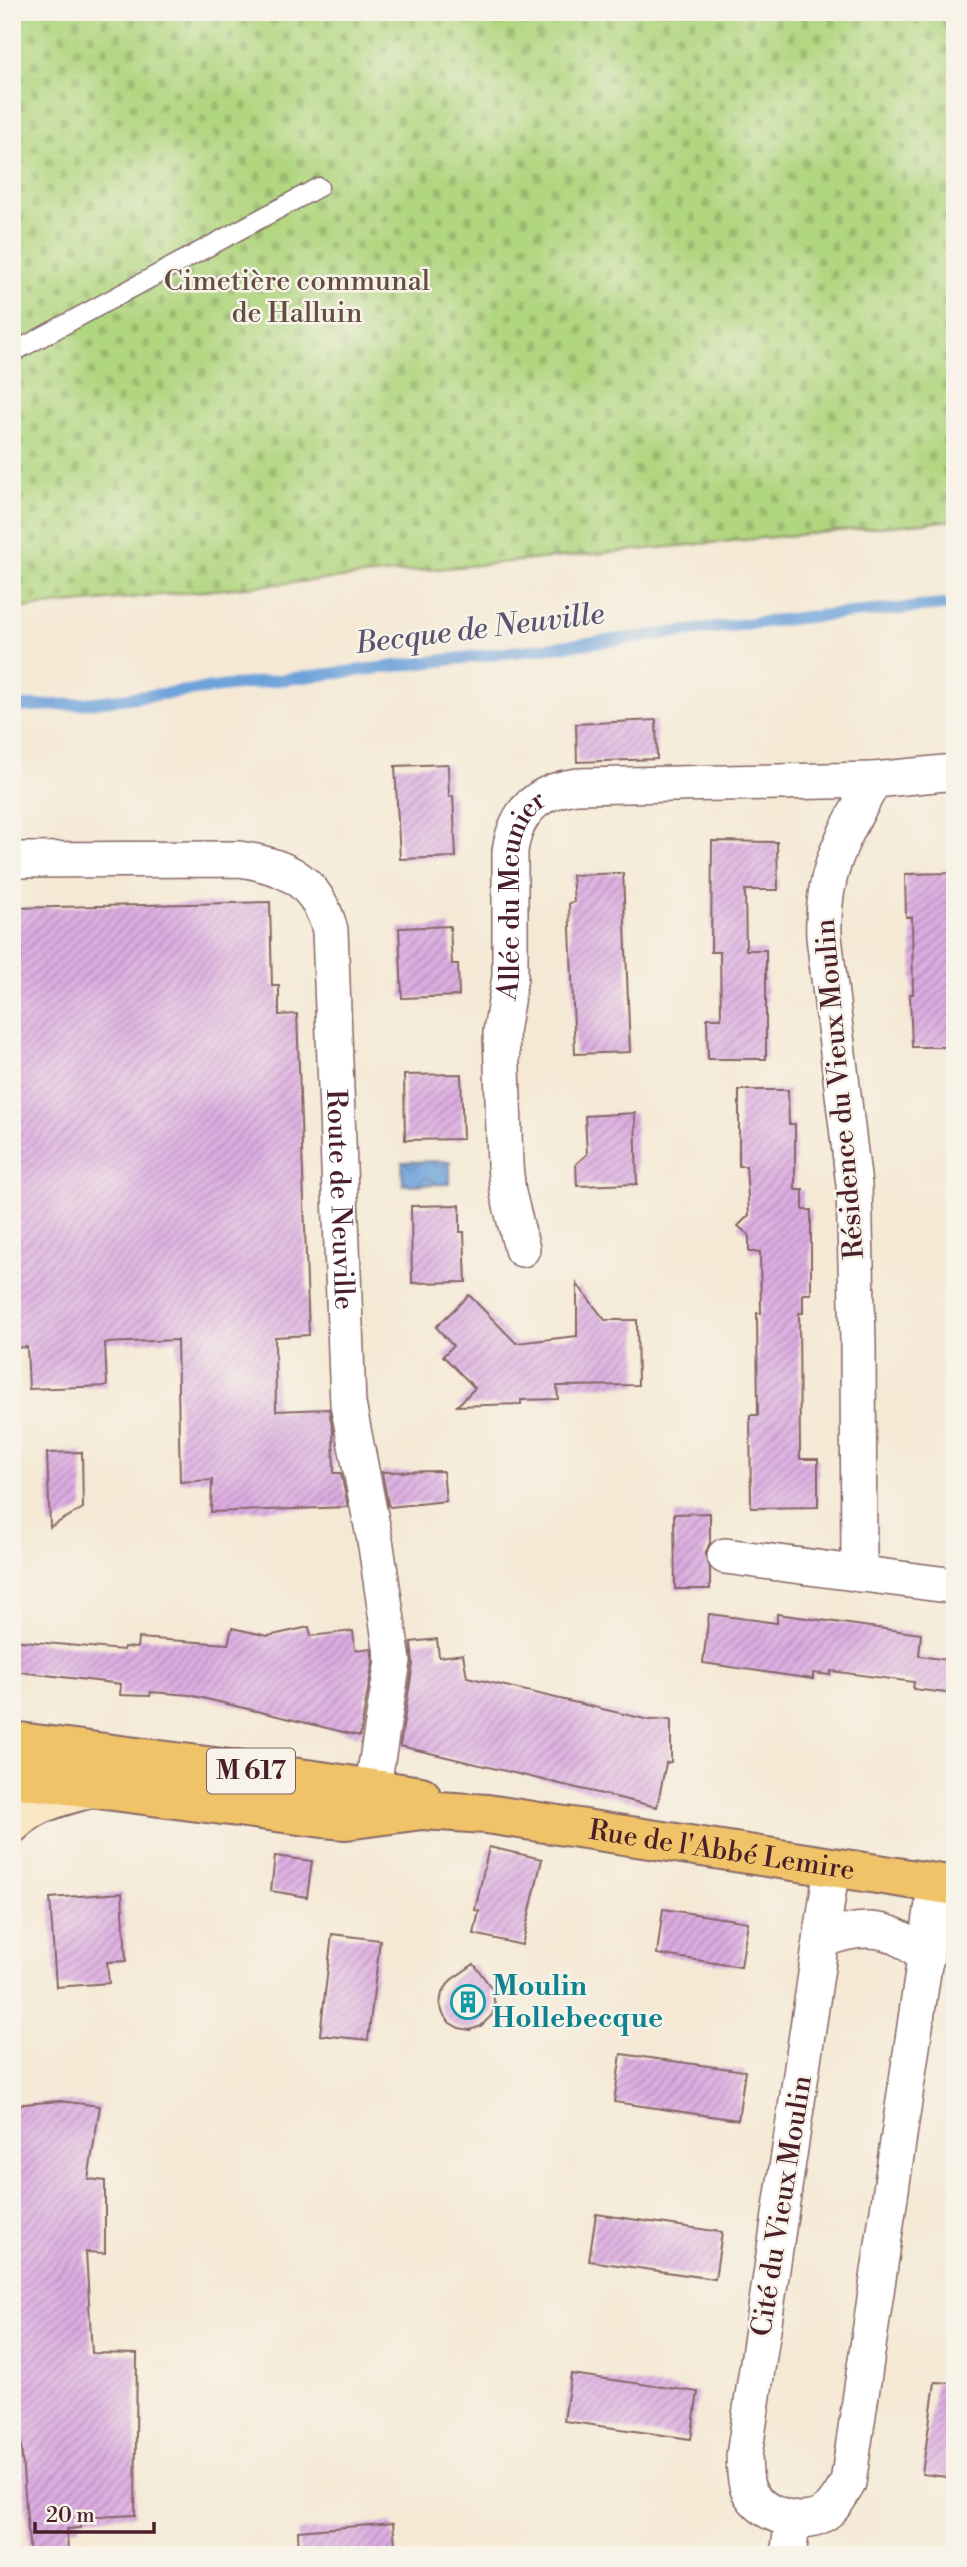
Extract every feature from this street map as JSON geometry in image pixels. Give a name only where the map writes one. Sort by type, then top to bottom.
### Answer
[{"type":"main road","name":"Rue de l'Abbé Lemire","points":[[12,1741],[370,1802],[487,1814],[945,1884]]},
{"type":"main road","name":"Rue de l'Abbé Lemire","points":[[12,1778],[346,1820],[370,1802]]},
{"type":"main road","points":[[12,1824],[34,1807],[57,1797],[91,1788]]},
{"type":"street","points":[[874,780],[955,772]]},
{"type":"street","name":"Allée du Meunier","points":[[522,1249],[508,1193],[505,1166],[501,1032],[510,977],[510,850],[513,834],[521,817],[543,795],[558,788],[874,780]]},
{"type":"street","name":"Résidence du Vieux Moulin","points":[[859,1574],[858,1294],[854,1185],[824,937],[823,908],[833,859],[874,780]]},
{"type":"street","name":"Route de Neuville","points":[[12,860],[226,859],[258,862],[298,878],[324,909],[330,930],[348,1404],[376,1546],[393,1661],[370,1802]]},
{"type":"street","points":[[725,1556],[955,1586]]},
{"type":"street","name":"Cité du Vieux Moulin","points":[[793,2520],[761,2505],[749,2492],[744,2456],[832,1867]]},
{"type":"street","points":[[788,2555],[793,2520],[810,2519],[827,2513],[838,2501],[848,2483],[926,1959],[945,1884]]},
{"type":"street","points":[[822,1940],[846,1931],[877,1930],[904,1939],[926,1959]]},
{"type":"lane","points":[[12,353],[319,187]]},
{"type":"green space","name":"Cimetière communal de Halluin","points":[[12,12],[955,12],[955,347],[947,348],[955,450],[955,520],[12,609]]},
{"type":"water","points":[[450,1161],[450,1184],[403,1185],[402,1162]]},
{"type":"building","points":[[656,720],[657,759],[577,762],[576,724]]},
{"type":"building","points":[[448,764],[449,797],[453,796],[456,857],[400,859],[395,766]]},
{"type":"building","points":[[712,841],[777,842],[778,890],[745,890],[746,950],[766,950],[766,1059],[708,1059],[707,1018],[721,1018],[720,952],[711,952]]},
{"type":"building","points":[[623,873],[630,1052],[575,1054],[569,903],[574,902],[572,875]]},
{"type":"building","points":[[955,873],[955,1047],[912,1047],[912,917],[906,917],[905,874]]},
{"type":"building","points":[[270,902],[272,986],[279,986],[279,1015],[297,1014],[309,1335],[275,1337],[276,1411],[329,1409],[333,1431],[334,1473],[341,1473],[348,1507],[211,1512],[212,1480],[180,1482],[177,1340],[105,1343],[107,1386],[29,1389],[27,1347],[12,1348],[12,908]]},
{"type":"building","points":[[450,926],[452,964],[458,964],[459,996],[402,998],[399,928]]},
{"type":"building","points":[[461,1074],[463,1139],[405,1140],[404,1075]]},
{"type":"building","points":[[739,1090],[788,1090],[789,1124],[795,1124],[795,1190],[803,1190],[803,1210],[811,1210],[811,1294],[803,1294],[803,1313],[799,1313],[800,1459],[818,1459],[818,1507],[751,1508],[750,1415],[758,1415],[757,1313],[761,1313],[760,1252],[749,1252],[749,1235],[738,1226],[749,1215],[746,1166],[739,1166]]},
{"type":"building","points":[[635,1113],[637,1184],[577,1186],[576,1164],[587,1154],[585,1116]]},
{"type":"building","points":[[460,1205],[466,1282],[412,1283],[411,1206]]},
{"type":"building","points":[[577,1284],[605,1320],[637,1320],[638,1385],[557,1386],[558,1399],[521,1400],[521,1404],[457,1406],[475,1388],[443,1356],[453,1346],[436,1327],[469,1295],[516,1343],[577,1336]]},
{"type":"building","points":[[82,1452],[83,1508],[50,1527],[47,1453]]},
{"type":"building","points":[[443,1471],[446,1501],[390,1507],[388,1504],[382,1472]]},
{"type":"building","points":[[710,1513],[710,1543],[705,1554],[710,1568],[710,1589],[675,1589],[674,1514]]},
{"type":"building","points":[[709,1614],[777,1623],[777,1614],[921,1634],[919,1656],[955,1661],[955,1694],[913,1689],[914,1682],[831,1671],[830,1675],[813,1673],[813,1679],[703,1663]]},
{"type":"building","points":[[309,1627],[311,1636],[353,1631],[355,1650],[371,1648],[373,1661],[360,1736],[190,1695],[151,1692],[150,1696],[120,1695],[121,1684],[12,1671],[12,1640],[123,1650],[124,1647],[137,1648],[138,1638],[228,1644],[232,1628],[268,1636]]},
{"type":"building","points":[[437,1639],[439,1657],[463,1654],[467,1677],[649,1720],[671,1719],[671,1762],[666,1763],[657,1807],[400,1746],[413,1664],[411,1642]]},
{"type":"building","points":[[489,1847],[542,1859],[522,1945],[474,1934],[479,1911],[475,1910]]},
{"type":"building","points":[[275,1856],[312,1861],[307,1897],[271,1891]]},
{"type":"building","points":[[122,1893],[126,1961],[107,1962],[109,1983],[56,1987],[50,1898]]},
{"type":"building","points":[[663,1909],[748,1922],[741,1967],[657,1954]]},
{"type":"building","points":[[332,1934],[380,1940],[368,2040],[320,2035]]},
{"type":"building","name":"Moulin Hollebecque","points":[[474,1964],[492,1989],[495,2005],[492,2015],[481,2026],[470,2030],[450,2023],[440,2004],[442,1993],[451,1980]]},
{"type":"building","points":[[621,2054],[745,2071],[738,2120],[614,2102]]},
{"type":"building","points":[[60,2101],[100,2106],[88,2179],[105,2181],[105,2253],[86,2252],[92,2353],[137,2354],[135,2515],[79,2518],[80,2528],[67,2529],[68,2555],[30,2555],[12,2335],[12,2105]]},
{"type":"building","points":[[596,2214],[722,2232],[715,2279],[589,2261]]},
{"type":"building","points":[[571,2374],[698,2392],[691,2439],[564,2421]]},
{"type":"building","points":[[935,2382],[955,2383],[955,2478],[922,2474]]},
{"type":"building","points":[[393,2523],[396,2555],[299,2555],[298,2531]]},
{"type":"waterway","name":"Becque de Neuville","points":[[12,707],[78,704],[806,617],[955,604]]},
{"type":"place","name":"Moulin Hollebecque","points":[[468,2002]]}]
